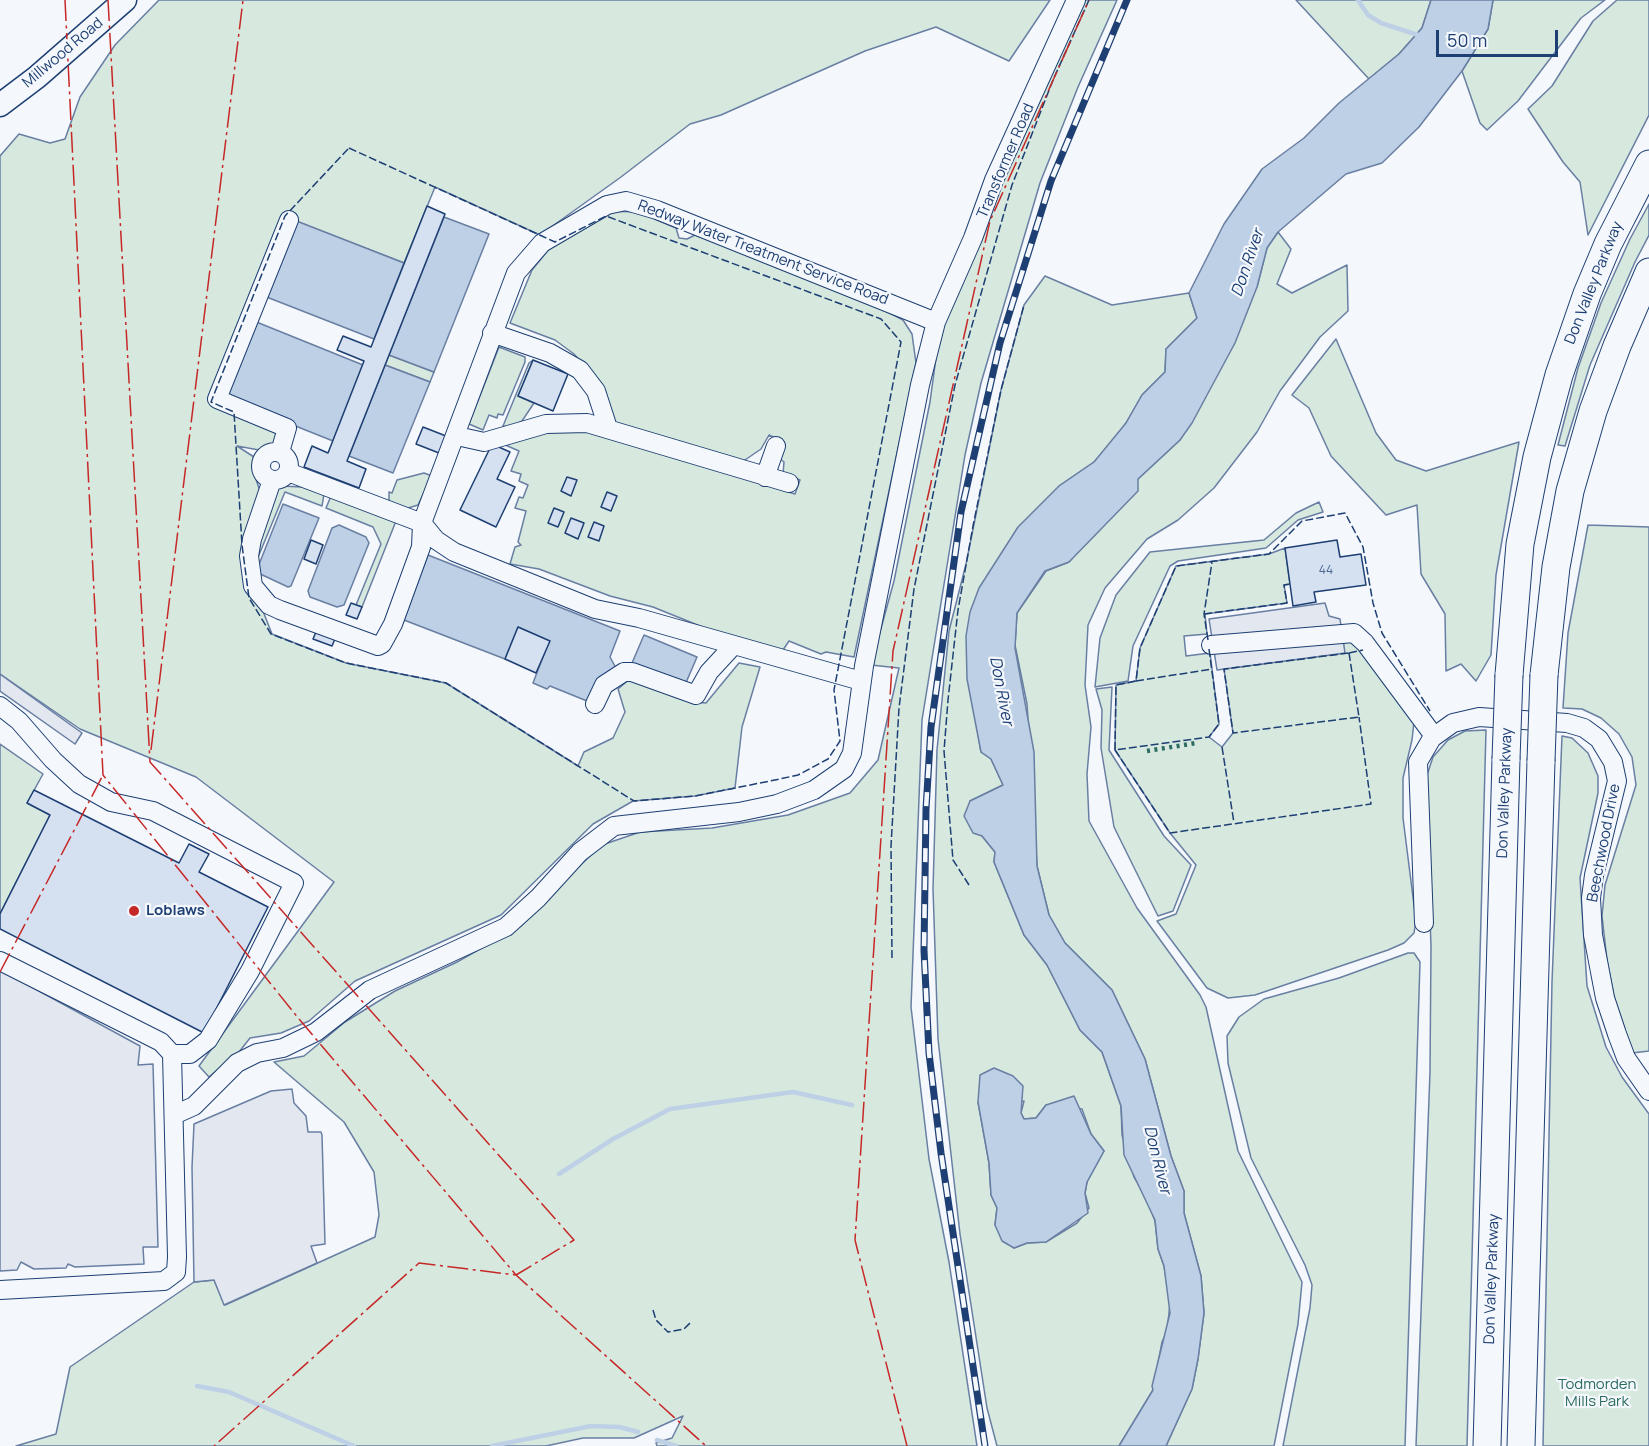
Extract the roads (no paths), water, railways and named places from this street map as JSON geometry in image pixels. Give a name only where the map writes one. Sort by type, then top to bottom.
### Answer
[{"type":"highway","name":"Don Valley Parkway","points":[[1487,1446],[1509,675],[1520,544],[1537,457],[1559,375],[1591,284],[1649,164]]},
{"type":"highway","points":[[1521,1446],[1544,675],[1556,567],[1570,491],[1593,411],[1617,346],[1649,272]]},
{"type":"main road","name":"Millwood Road","points":[[0,105],[37,78],[125,0]]},
{"type":"main road","points":[[0,83],[37,78]]},
{"type":"street","name":"Transformer Road","points":[[936,322],[973,238],[994,180],[1076,0]]},
{"type":"street","name":"Redway Water Treatment Service Road","points":[[280,476],[252,539],[249,556],[253,586],[260,597],[275,608],[378,645],[386,641],[421,547],[422,523],[457,436],[512,281],[535,248],[548,238],[603,207],[626,201],[664,212],[936,322]]},
{"type":"street","points":[[280,452],[287,428],[218,399],[289,220]]},
{"type":"street","points":[[174,1115],[194,1106],[237,1063],[257,1053],[282,1048],[316,1032],[370,990],[506,927],[580,852],[614,826],[739,812],[777,804],[814,790],[836,776],[849,763],[861,681],[920,385],[936,322]]},
{"type":"street","points":[[492,333],[555,355],[580,370],[596,391],[608,428]]},
{"type":"street","points":[[457,436],[484,442],[538,426],[562,422],[587,423],[789,483]]},
{"type":"street","points":[[765,477],[776,446]]},
{"type":"street","points":[[280,476],[287,458],[280,452],[270,452],[261,462],[262,471],[422,523],[436,540],[454,552],[594,609],[639,618],[861,681]]},
{"type":"street","points":[[1211,645],[1354,633],[1365,643],[1434,736]]},
{"type":"street","points":[[595,704],[604,685],[624,672],[632,672],[696,695],[708,672],[733,646]]},
{"type":"street","points":[[0,706],[19,721],[53,760],[79,784],[111,802],[153,811],[294,883],[250,971],[208,1040],[190,1054],[172,1054]]},
{"type":"street","name":"Beechwood Drive","points":[[1424,923],[1418,762],[1434,736],[1453,723],[1479,717],[1567,723],[1584,729],[1599,739],[1613,762],[1617,781],[1594,875],[1591,898],[1593,936],[1605,998],[1617,1034],[1626,1058],[1649,1091]]},
{"type":"street","points":[[0,960],[161,1042],[172,1054],[177,1257],[176,1272],[164,1281],[0,1290]]},
{"type":"water","name":"Don River","points":[[1431,0],[1493,0],[1488,29],[1462,71],[1419,127],[1382,163],[1346,174],[1278,232],[1267,248],[1257,287],[1235,343],[1192,423],[1180,440],[1138,479],[1138,491],[1069,562],[1045,571],[1017,613],[1015,648],[1034,752],[1037,866],[1049,915],[1065,943],[1112,990],[1145,1059],[1171,1156],[1184,1191],[1184,1213],[1201,1276],[1204,1313],[1192,1389],[1166,1446],[1119,1446],[1153,1390],[1152,1386],[1170,1313],[1164,1266],[1158,1249],[1155,1220],[1124,1155],[1121,1106],[1102,1052],[1080,1030],[1047,965],[1024,935],[994,862],[995,852],[982,836],[973,833],[964,816],[970,801],[1003,785],[991,759],[981,752],[967,679],[966,636],[970,612],[979,588],[1018,527],[1059,486],[1094,462],[1126,423],[1142,395],[1165,372],[1166,349],[1197,318],[1189,293],[1224,224],[1262,169],[1304,138],[1339,103],[1399,54],[1422,28]]},
{"type":"water","points":[[444,217],[489,234],[434,372],[389,355]]},
{"type":"water","points":[[294,220],[404,263],[374,339],[264,296]]},
{"type":"water","points":[[254,321],[363,365],[333,441],[223,397]]},
{"type":"water","points":[[385,365],[430,382],[393,473],[349,456]]},
{"type":"water","points":[[283,504],[319,518],[291,586],[288,587],[256,572]]},
{"type":"water","points":[[339,525],[366,537],[369,543],[344,605],[337,607],[310,597],[308,591],[332,528]]},
{"type":"water","points":[[428,555],[620,631],[610,657],[616,668],[592,703],[550,686],[547,689],[533,683],[549,641],[518,627],[505,659],[404,620]]},
{"type":"water","points":[[644,635],[697,657],[685,685],[632,663]]},
{"type":"water","points":[[994,1068],[1013,1076],[1023,1086],[1021,1113],[1024,1119],[1036,1118],[1046,1105],[1074,1096],[1091,1134],[1104,1151],[1087,1182],[1085,1193],[1088,1213],[1046,1242],[1027,1243],[1014,1248],[1002,1241],[995,1225],[997,1208],[991,1195],[989,1163],[978,1102],[980,1075]]},
{"type":"waterway","points":[[1358,0],[1368,15],[1381,23],[1421,36]]},
{"type":"waterway","points":[[559,1174],[613,1139],[670,1109],[793,1092],[852,1105]]},
{"type":"waterway","points":[[197,1386],[229,1392],[354,1446]]},
{"type":"waterway","points":[[492,1446],[591,1426],[619,1427],[638,1432]]},
{"type":"waterway","points":[[657,1440],[676,1446]]},
{"type":"railway","points":[[985,1446],[941,1153],[929,1053],[924,950],[926,809],[931,727],[961,512],[1000,343],[1051,181],[1127,0]]},
{"type":"place","name":"Loblaws","points":[[134,911]]},
{"type":"park label","name":"Todmorden Mills Park","points":[[1597,1394]]}]
